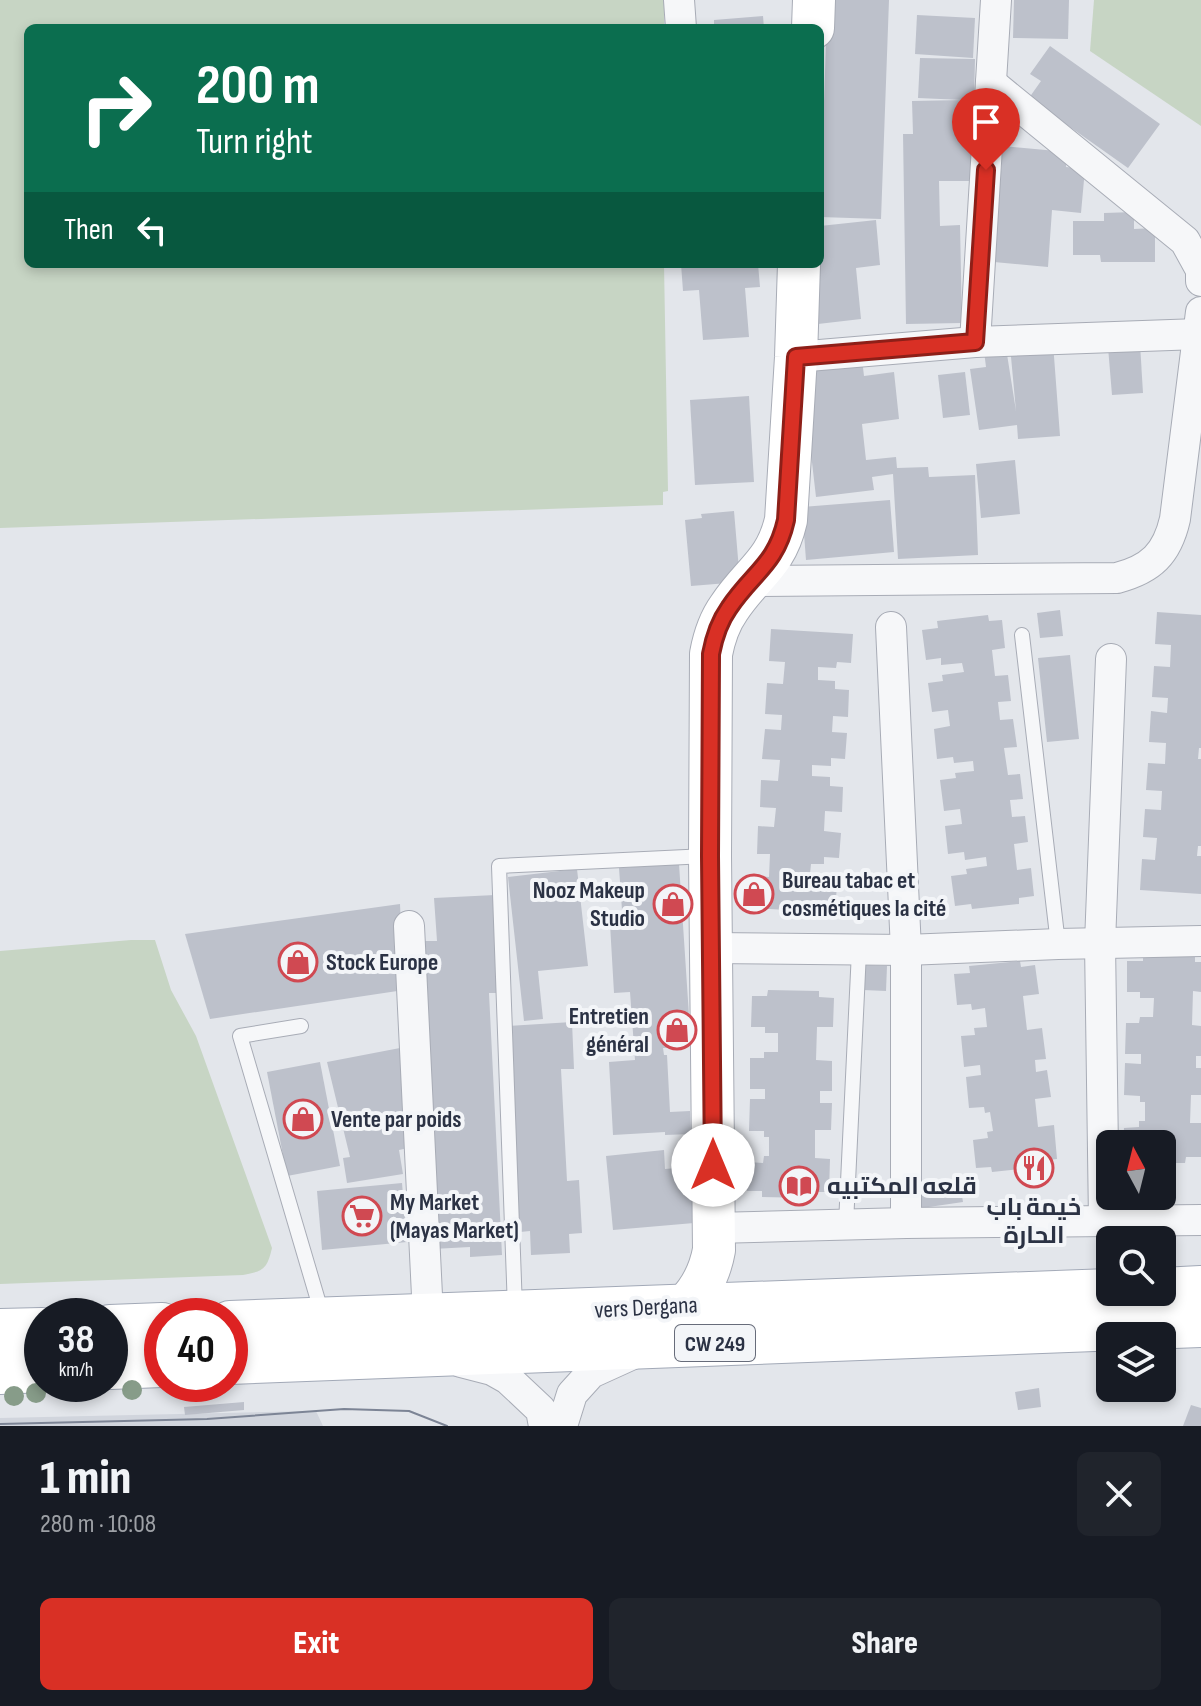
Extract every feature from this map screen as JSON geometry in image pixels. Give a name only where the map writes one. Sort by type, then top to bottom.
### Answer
[{"type":"main road","points":[[1176,1289],[1201,1288]]},
{"type":"main road","name":"vers Dergana","points":[[248,1322],[324,1320],[430,1336],[515,1314],[1096,1291]]},
{"type":"main road","name":"CW 249","points":[[248,1360],[430,1336],[651,1346],[1201,1325]]},
{"type":"main road","points":[[0,1331],[24,1330]]},
{"type":"main road","points":[[0,1372],[24,1371]]},
{"type":"street","points":[[679,0],[681,24]]},
{"type":"street","points":[[786,24],[787,0]]},
{"type":"street","points":[[813,24],[814,0]]},
{"type":"street","points":[[975,342],[996,0]]},
{"type":"street","points":[[991,83],[1185,241],[1201,270],[1201,281]]},
{"type":"street","points":[[750,581],[762,519],[773,268]]},
{"type":"street","points":[[686,1305],[697,1294],[711,1266],[714,1239],[711,654],[714,637],[729,608],[767,564],[776,550],[786,520],[799,268]]},
{"type":"street","points":[[750,581],[1117,578],[1150,565],[1171,537],[1175,519],[1200,323],[796,357]]},
{"type":"street","points":[[891,627],[906,950],[906,1223]]},
{"type":"street","points":[[1104,1220],[1100,943],[1111,659]]},
{"type":"street","points":[[409,926],[430,1336],[508,1379],[541,1410],[544,1426]]},
{"type":"street","points":[[712,948],[859,951],[1201,941]]},
{"type":"street","points":[[714,1239],[846,1224],[1201,1220]]},
{"type":"street","points":[[714,1239],[727,1279],[747,1303]]},
{"type":"street","points":[[562,1426],[572,1394],[591,1373],[651,1346]]},
{"type":"lane","points":[[1022,635],[1058,944]]},
{"type":"lane","points":[[515,1314],[499,866],[710,856]]},
{"type":"lane","points":[[846,1224],[859,951]]},
{"type":"lane","points":[[301,1026],[240,1036],[324,1320]]},
{"type":"shaded area","points":[[316,1411],[323,1426],[0,1426],[0,1418]]},
{"type":"green space","points":[[0,0],[664,0],[664,24],[24,24],[24,268],[664,268],[668,491],[663,492],[663,505],[0,528]]},
{"type":"green space","points":[[1094,0],[1201,0],[1201,126],[1090,51]]},
{"type":"green space","points":[[155,940],[171,990],[196,1036],[272,1248],[268,1261],[264,1268],[243,1275],[0,1284],[0,951]]},
{"type":"building","points":[[835,0],[889,0],[881,219],[824,217],[827,15],[834,15]]},
{"type":"building","points":[[1014,0],[1069,0],[1068,39],[1013,38]]},
{"type":"building","points":[[917,15],[975,18],[973,58],[915,54]]},
{"type":"building","points":[[763,16],[764,24],[714,24],[714,20]]},
{"type":"building","points":[[1050,46],[1160,124],[1128,168],[1029,98],[1041,81],[1030,74]]},
{"type":"building","points":[[920,58],[975,59],[974,100],[971,100],[973,181],[939,181],[940,226],[960,225],[962,323],[906,324],[903,134],[913,134],[912,101],[963,100],[918,98]]},
{"type":"building","points":[[1003,146],[1067,152],[1066,167],[1085,169],[1081,213],[1052,210],[1048,267],[994,262]]},
{"type":"building","points":[[1134,212],[1134,229],[1155,228],[1155,262],[1101,262],[1100,255],[1073,255],[1073,221],[1104,221],[1104,213]]},
{"type":"building","points":[[876,220],[880,265],[856,268],[861,319],[818,324],[812,268],[824,268],[824,226]]},
{"type":"building","points":[[681,268],[758,268],[760,287],[745,288],[749,337],[703,340],[699,290],[683,291]]},
{"type":"building","points":[[1053,343],[1060,436],[1018,439],[1017,425],[979,430],[970,369],[986,367],[984,351],[1006,348],[1016,411],[1010,346]]},
{"type":"building","points":[[1140,344],[1143,393],[1112,395],[1108,347]]},
{"type":"building","points":[[862,359],[864,376],[894,372],[899,419],[862,424],[866,460],[896,457],[897,468],[928,467],[929,477],[975,475],[978,555],[898,559],[893,474],[872,477],[874,490],[816,497],[801,367]]},
{"type":"building","points":[[965,372],[970,415],[943,418],[938,375]]},
{"type":"building","points":[[749,396],[754,482],[695,485],[690,400]]},
{"type":"building","points":[[1015,460],[1020,514],[981,518],[976,464]]},
{"type":"building","points":[[890,500],[894,552],[806,560],[802,507]]},
{"type":"building","points":[[734,511],[740,582],[691,586],[685,520],[702,518],[701,514]]},
{"type":"building","points":[[1060,610],[1063,636],[1040,638],[1037,613]]},
{"type":"building","points":[[1157,612],[1201,615],[1201,748],[1198,759],[1201,759],[1201,846],[1198,846],[1197,856],[1201,856],[1201,894],[1140,890],[1142,859],[1155,860],[1157,838],[1143,837],[1145,809],[1161,810],[1162,791],[1146,790],[1148,763],[1165,764],[1166,743],[1149,742],[1151,711],[1167,713],[1168,698],[1152,697],[1154,666],[1170,667],[1171,645],[1155,644]]},
{"type":"building","points":[[988,615],[989,621],[1002,620],[1005,648],[992,650],[995,676],[1008,675],[1011,701],[998,702],[1000,720],[1013,719],[1017,747],[1004,748],[1008,775],[1020,774],[1023,799],[1010,800],[1012,817],[1025,816],[1028,842],[1014,844],[1017,870],[1031,868],[1034,896],[1019,898],[1019,904],[972,909],[971,904],[955,906],[951,876],[967,874],[966,869],[987,866],[986,857],[965,860],[964,852],[948,854],[945,826],[962,824],[960,809],[944,811],[940,780],[956,778],[955,773],[974,771],[973,761],[954,763],[953,757],[937,759],[934,729],[950,726],[948,710],[932,712],[928,683],[943,681],[942,675],[964,672],[962,663],[941,665],[941,658],[926,660],[922,630],[938,628],[937,621]]},
{"type":"building","points":[[771,629],[853,634],[851,663],[837,662],[836,668],[818,667],[818,680],[835,681],[835,689],[849,690],[848,717],[833,716],[832,732],[847,733],[845,759],[831,758],[831,766],[812,765],[812,776],[830,777],[830,786],[843,787],[842,812],[825,811],[824,831],[841,833],[839,858],[824,857],[824,864],[811,864],[810,874],[823,874],[823,883],[837,884],[835,913],[753,908],[755,876],[769,877],[770,854],[757,854],[758,826],[774,827],[776,808],[760,807],[761,780],[778,781],[780,760],[762,759],[765,729],[781,730],[782,715],[765,714],[767,683],[783,684],[785,662],[769,661]]},
{"type":"building","points":[[1070,655],[1079,739],[1047,742],[1038,658]]},
{"type":"building","points":[[679,864],[691,1046],[663,1048],[664,1055],[667,1055],[670,1112],[690,1111],[691,1134],[613,1135],[609,1062],[635,1060],[630,992],[614,993],[610,924],[623,924],[619,868]]},
{"type":"building","points":[[577,869],[588,966],[538,971],[543,1019],[524,1021],[508,877]]},
{"type":"building","points":[[495,895],[500,993],[489,993],[502,1255],[470,1257],[470,1247],[433,1249],[418,941],[437,941],[434,898]]},
{"type":"building","name":"Stock Europe","points":[[400,904],[404,990],[210,1019],[185,934]]},
{"type":"building","points":[[1143,955],[1195,956],[1195,962],[1201,962],[1201,992],[1193,991],[1192,1025],[1201,1026],[1201,1056],[1196,1056],[1196,1068],[1201,1068],[1201,1095],[1191,1095],[1190,1123],[1201,1123],[1201,1157],[1186,1157],[1185,1163],[1176,1163],[1176,1130],[1124,1130],[1139,1127],[1139,1121],[1145,1121],[1145,1102],[1140,1102],[1140,1096],[1124,1095],[1125,1063],[1141,1064],[1141,1054],[1125,1054],[1126,1023],[1139,1023],[1140,1017],[1153,1017],[1154,998],[1140,998],[1140,992],[1127,992],[1127,961],[1143,961]]},
{"type":"building","points":[[1020,961],[1021,967],[1035,965],[1039,994],[1023,996],[1027,1030],[1042,1028],[1046,1059],[1035,1060],[1036,1072],[1047,1070],[1051,1097],[1035,1099],[1038,1127],[1054,1125],[1057,1159],[1038,1161],[1039,1167],[992,1172],[991,1167],[976,1168],[973,1140],[988,1138],[987,1132],[993,1131],[990,1112],[985,1113],[984,1107],[969,1108],[966,1077],[981,1075],[980,1065],[964,1067],[961,1036],[975,1035],[974,1028],[987,1027],[985,1008],[972,1010],[971,1004],[957,1005],[954,974],[970,973],[969,966]]},
{"type":"building","points":[[864,965],[887,966],[886,991],[863,990]]},
{"type":"building","points":[[768,990],[819,991],[819,997],[834,998],[833,1027],[817,1027],[816,1060],[832,1061],[832,1091],[820,1091],[820,1103],[832,1103],[831,1130],[815,1130],[815,1158],[830,1159],[829,1192],[810,1192],[810,1198],[762,1197],[762,1191],[747,1191],[748,1162],[763,1163],[764,1156],[769,1156],[769,1137],[764,1137],[764,1131],[749,1131],[750,1099],[765,1099],[765,1089],[750,1089],[750,1058],[764,1058],[764,1052],[778,1052],[778,1033],[765,1033],[765,1027],[751,1027],[752,996],[767,996]]},
{"type":"building","points":[[572,1022],[574,1069],[561,1069],[567,1181],[579,1180],[582,1233],[569,1234],[570,1253],[531,1255],[530,1231],[520,1232],[508,1026]]},
{"type":"building","points":[[400,1048],[408,1148],[399,1150],[403,1174],[347,1183],[343,1158],[350,1157],[327,1062]]},
{"type":"building","name":"Vente par poids","points":[[320,1062],[340,1166],[287,1176],[267,1072]]},
{"type":"building","points":[[664,1150],[665,1169],[688,1167],[694,1223],[613,1230],[606,1156]]},
{"type":"building","name":"My Market (Mayas Market)","points":[[402,1183],[407,1242],[322,1250],[317,1191]]},
{"type":"building","points":[[961,1190],[963,1202],[922,1208],[920,1196]]},
{"type":"building","points":[[1039,1388],[1041,1407],[1018,1410],[1015,1392]]},
{"type":"building","points":[[244,1402],[244,1410],[185,1415],[184,1407]]},
{"type":"building","points":[[1191,1405],[1201,1408],[1201,1426],[1183,1426]]},
{"type":"tram line","points":[[0,1424],[207,1419],[344,1409],[409,1411],[447,1426]]},
{"type":"place","name":"Bureau tabac et cosmétiques la cité","points":[[754,894]]},
{"type":"place","name":"Nooz Makeup Studio","points":[[673,904]]},
{"type":"place","name":"Stock Europe","points":[[298,962]]},
{"type":"place","name":"Entretien général","points":[[677,1030]]},
{"type":"place","name":"Vente par poids","points":[[303,1119]]},
{"type":"place","name":"خيمة باب الحارة","points":[[1034,1168]]},
{"type":"place","name":"قلعه المكتبيه","points":[[799,1186]]},
{"type":"place","name":"My Market (Mayas Market)","points":[[362,1216]]},
{"type":"route","points":[[713,1165],[710,856],[711,654],[714,637],[729,608],[767,564],[782,536],[786,520],[796,357],[975,342],[986,170]]}]
